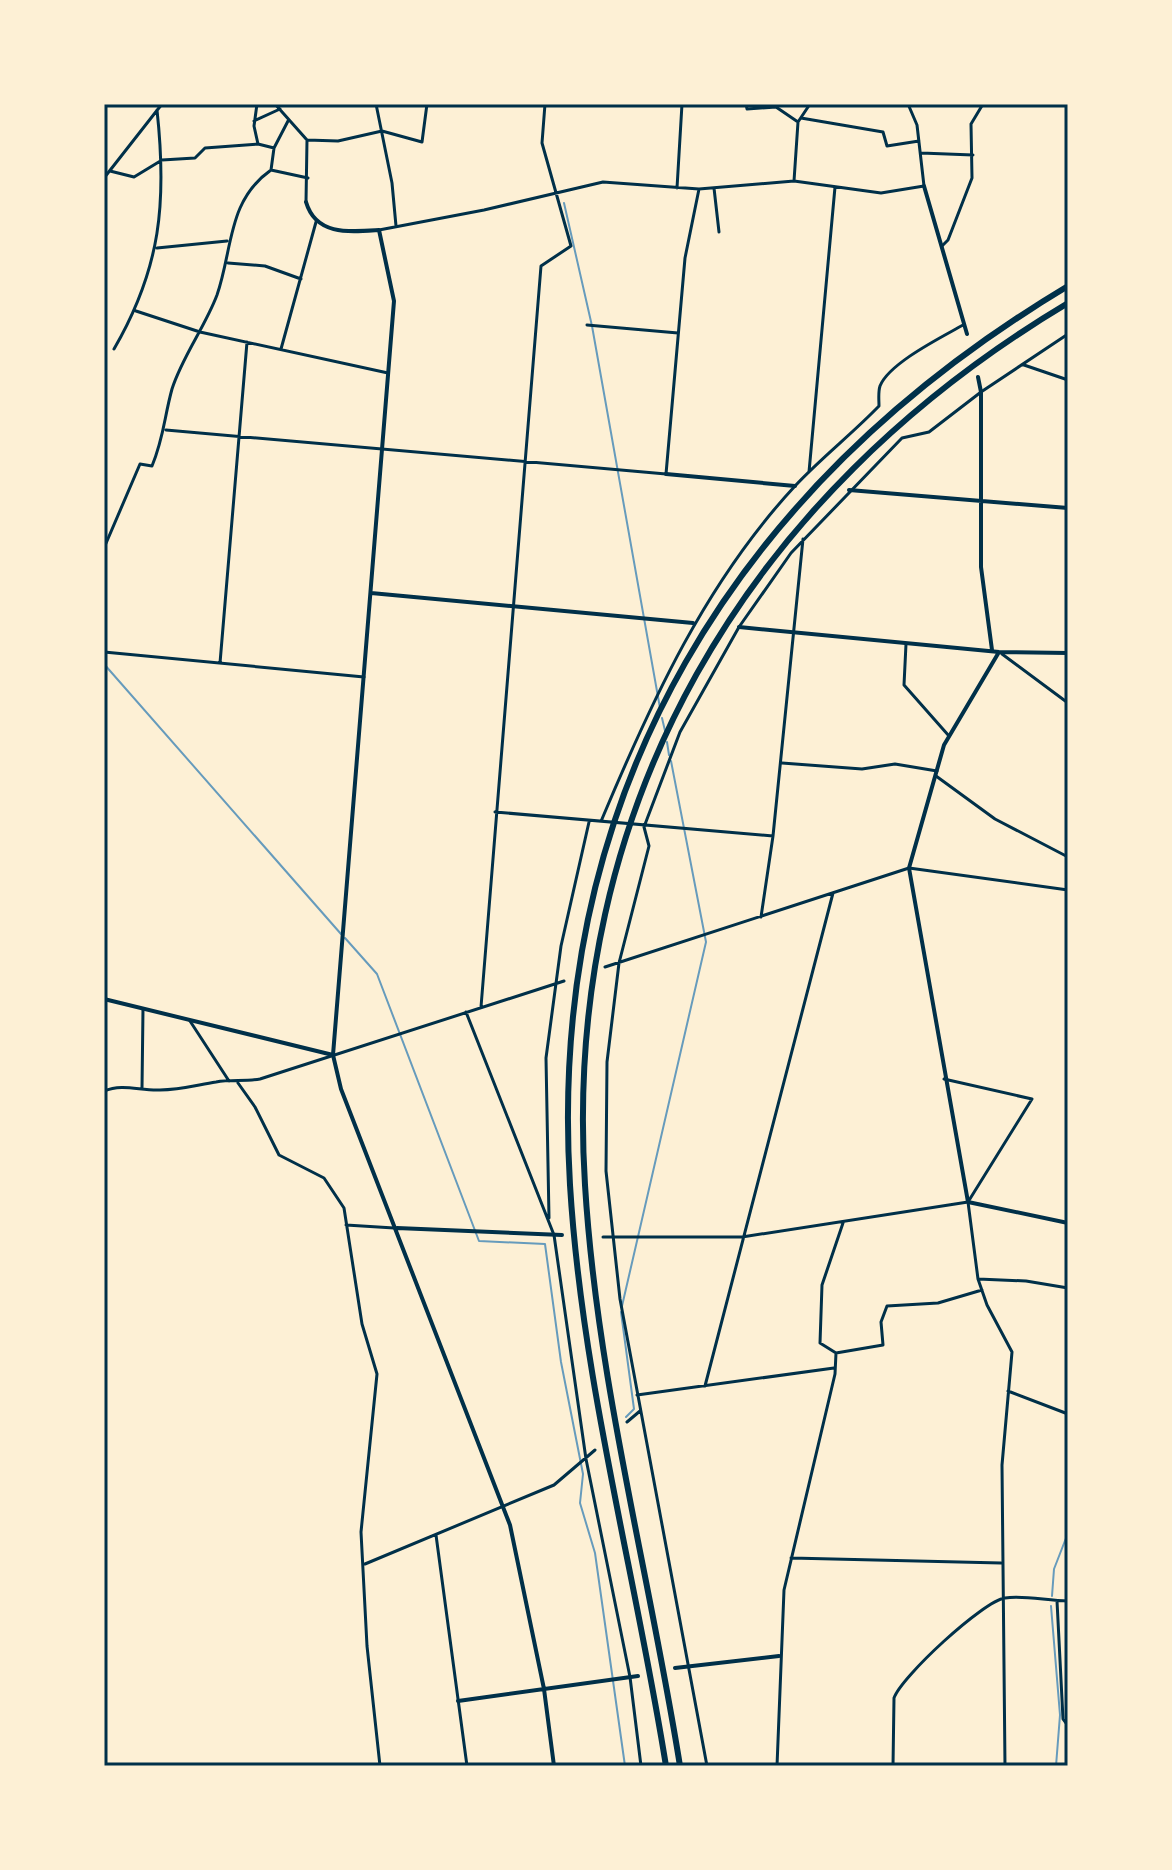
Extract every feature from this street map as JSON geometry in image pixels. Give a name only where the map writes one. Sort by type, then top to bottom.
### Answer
[{"type":"highway","points":[[666,1766],[592,1371],[570,1185],[567,1093],[574,1000],[585,932],[610,837],[633,771],[665,701],[724,598],[806,494],[892,409],[960,356],[1068,286]]},
{"type":"highway","points":[[680,1766],[606,1368],[585,1186],[584,1093],[590,999],[601,935],[624,842],[647,777],[677,711],[735,610],[815,507],[905,420],[968,370],[1068,303]]},
{"type":"street","points":[[104,178],[162,104]]},
{"type":"street","points":[[257,104],[254,121],[258,144]]},
{"type":"street","points":[[275,104],[307,140],[306,202],[316,222],[281,349]]},
{"type":"street","points":[[376,104],[396,226]]},
{"type":"street","points":[[307,140],[338,141],[382,131],[422,142],[427,104]]},
{"type":"street","points":[[481,1007],[541,266],[571,246],[542,143],[545,104]]},
{"type":"street","points":[[677,188],[682,104]]},
{"type":"street","points":[[746,104],[747,109],[776,107],[799,120],[883,132],[887,146],[919,141]]},
{"type":"street","points":[[794,181],[799,120],[810,104]]},
{"type":"street","points":[[908,104],[919,141],[924,186],[967,334]]},
{"type":"street","points":[[941,246],[948,240],[972,178],[971,124],[983,104]]},
{"type":"street","points":[[254,121],[280,109]]},
{"type":"street","points":[[114,349],[136,311],[157,248],[162,160],[157,110]]},
{"type":"street","points":[[104,548],[140,464],[152,466],[166,430],[173,388],[228,263],[227,241],[238,207],[271,170],[274,148],[289,120]]},
{"type":"street","points":[[110,171],[134,177],[162,160],[195,158],[205,148],[258,144],[274,148]]},
{"type":"street","points":[[921,153],[973,155]]},
{"type":"street","points":[[271,170],[308,178]]},
{"type":"street","points":[[316,222],[350,232],[379,230],[603,182],[699,189],[794,181],[881,193],[924,186]]},
{"type":"street","points":[[714,187],[719,232]]},
{"type":"street","points":[[809,472],[835,187]]},
{"type":"street","points":[[666,474],[685,258],[699,189]]},
{"type":"street","points":[[379,230],[394,301],[333,1055],[341,1089],[510,1525],[544,1689],[554,1766]]},
{"type":"street","points":[[157,248],[227,241]]},
{"type":"street","points":[[228,263],[265,266],[301,279]]},
{"type":"street","points":[[136,311],[200,332],[388,373]]},
{"type":"street","points":[[587,325],[678,333]]},
{"type":"street","points":[[602,819],[634,744],[693,623],[742,551],[795,486],[879,406],[880,387],[887,377],[918,350],[963,325]]},
{"type":"street","points":[[707,1766],[637,1395],[606,1171],[607,1062],[619,963],[649,846],[644,827],[680,732],[739,627],[803,539],[902,438],[929,432],[981,392],[1068,334]]},
{"type":"street","points":[[220,663],[247,342]]},
{"type":"street","points":[[1024,365],[1068,380]]},
{"type":"street","points":[[978,377],[981,392],[981,567],[992,650]]},
{"type":"street","points":[[166,430],[795,486]]},
{"type":"street","points":[[849,490],[1068,508]]},
{"type":"street","points":[[761,917],[773,836],[803,539]]},
{"type":"street","points":[[371,593],[693,623]]},
{"type":"street","points":[[739,627],[999,652],[1068,653]]},
{"type":"street","points":[[906,641],[904,685],[949,736]]},
{"type":"street","points":[[104,652],[364,677]]},
{"type":"street","points":[[999,652],[949,736],[909,868],[968,1202],[978,1279],[1012,1352],[1002,1465],[1005,1766]]},
{"type":"street","points":[[999,652],[1068,703]]},
{"type":"street","points":[[781,763],[862,769],[895,764],[936,774],[995,819],[1068,857]]},
{"type":"street","points":[[495,812],[773,836]]},
{"type":"street","points":[[549,1219],[546,1058],[555,984],[589,822]]},
{"type":"street","points":[[605,967],[909,868],[1068,890]]},
{"type":"street","points":[[705,1386],[833,893]]},
{"type":"street","points":[[104,1091],[129,1086],[185,1089],[229,1081],[238,1083],[564,981]]},
{"type":"street","points":[[104,999],[333,1055]]},
{"type":"street","points":[[142,1089],[143,1009]]},
{"type":"street","points":[[466,1012],[554,1235],[586,1459],[630,1677],[641,1766]]},
{"type":"street","points":[[189,1020],[229,1081]]},
{"type":"street","points":[[944,1079],[1032,1099],[968,1202]]},
{"type":"street","points":[[238,1083],[255,1107],[279,1155],[312,1170],[339,1196],[362,1324],[377,1374],[361,1532],[367,1646],[380,1766]]},
{"type":"street","points":[[603,1237],[742,1237],[968,1202],[1068,1223]]},
{"type":"street","points":[[843,1223],[822,1285],[820,1343],[836,1353],[883,1345],[881,1322],[887,1306],[938,1303],[982,1290]]},
{"type":"street","points":[[346,1225],[562,1235]]},
{"type":"street","points":[[978,1279],[1026,1281],[1068,1288]]},
{"type":"street","points":[[777,1766],[782,1608],[836,1353]]},
{"type":"street","points":[[637,1395],[834,1368]]},
{"type":"street","points":[[1008,1391],[1068,1414]]},
{"type":"street","points":[[627,1422],[640,1411]]},
{"type":"street","points":[[365,1564],[554,1485],[595,1450]]},
{"type":"street","points":[[436,1535],[467,1766]]},
{"type":"street","points":[[791,1558],[1001,1563]]},
{"type":"street","points":[[893,1766],[894,1698],[898,1688],[964,1623],[1002,1598],[1068,1601]]},
{"type":"street","points":[[1057,1601],[1063,1719],[1068,1726]]},
{"type":"street","points":[[675,1668],[779,1656]]},
{"type":"street","points":[[458,1701],[638,1676]]},
{"type":"waterway","points":[[564,203],[592,326],[660,708]]},
{"type":"waterway","points":[[104,664],[341,934]]},
{"type":"waterway","points":[[662,718],[666,735]]},
{"type":"waterway","points":[[667,742],[669,755]]},
{"type":"waterway","points":[[622,1306],[706,942],[671,761]]},
{"type":"waterway","points":[[345,938],[377,974],[479,1241],[545,1244],[561,1362],[583,1474],[580,1503],[595,1553],[625,1766]]},
{"type":"waterway","points":[[621,1312],[634,1409],[626,1417]]},
{"type":"waterway","points":[[1052,1596],[1054,1569],[1068,1533]]},
{"type":"waterway","points":[[1051,1606],[1060,1715],[1056,1766]]}]
